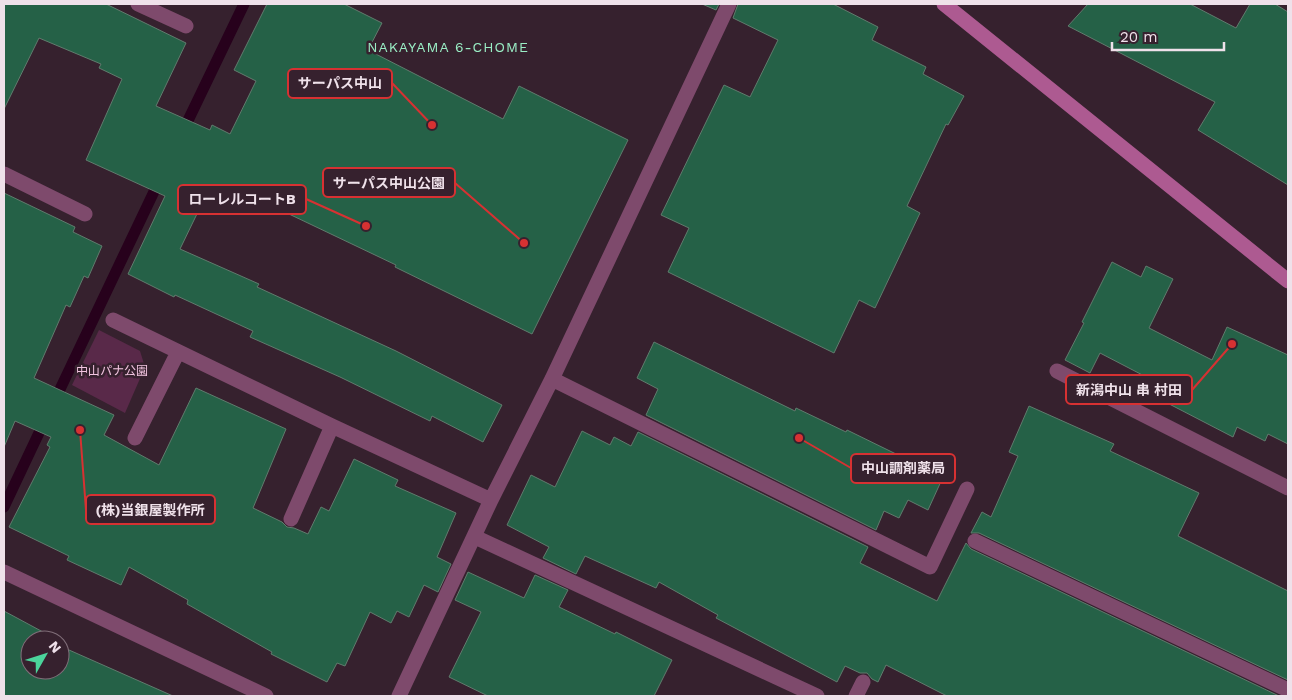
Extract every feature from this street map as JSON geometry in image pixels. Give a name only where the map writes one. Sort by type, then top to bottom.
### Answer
[{"type":"street","points":[[138,4],[186,26]]},
{"type":"street","points":[[400,696],[491,500],[552,379],[729,4]]},
{"type":"street","points":[[944,4],[1288,281]]},
{"type":"street","points":[[4,174],[85,214]]},
{"type":"street","points":[[113,320],[332,426],[491,500]]},
{"type":"street","points":[[135,438],[178,352]]},
{"type":"street","points":[[1057,371],[1288,488]]},
{"type":"street","points":[[552,379],[930,567],[967,489]]},
{"type":"street","points":[[291,519],[332,426]]},
{"type":"street","points":[[475,537],[817,696]]},
{"type":"street","points":[[975,541],[1288,690]]},
{"type":"street","points":[[4,572],[266,696]]},
{"type":"street","points":[[856,696],[863,682]]},
{"type":"green space","name":"中山パナ公園","points":[[99,330],[140,351],[145,367],[125,413],[72,385]]},
{"type":"building","points":[[4,4],[106,4],[186,43],[156,106],[210,130],[212,125],[230,134],[256,81],[234,70],[267,4],[344,4],[382,23],[368,50],[503,119],[519,86],[628,140],[532,334],[395,267],[396,265],[268,204],[263,214],[209,189],[180,249],[259,284],[257,287],[396,351],[502,405],[483,442],[432,416],[430,421],[340,377],[250,337],[253,331],[175,295],[174,297],[128,274],[165,196],[86,160],[122,79],[99,68],[101,64],[39,38],[4,109]]},
{"type":"building","points":[[702,4],[719,4],[716,10]]},
{"type":"building","points":[[738,4],[833,4],[878,27],[872,40],[926,67],[923,74],[964,96],[948,125],[946,124],[907,206],[920,213],[875,308],[859,300],[834,353],[668,272],[689,228],[661,215],[724,85],[750,97],[778,40],[733,18]]},
{"type":"building","points":[[1088,4],[1190,4],[1236,28],[1250,4],[1275,4],[1288,12],[1288,185],[1198,130],[1215,102],[1068,26]]},
{"type":"building","points":[[4,193],[75,227],[73,232],[102,246],[88,278],[84,276],[70,307],[66,305],[34,378],[114,415],[104,435],[159,465],[196,388],[286,429],[253,508],[282,522],[287,527],[308,534],[321,507],[329,511],[354,459],[398,480],[395,486],[456,513],[437,557],[451,564],[438,592],[424,585],[409,617],[397,611],[391,623],[370,612],[345,666],[337,663],[327,682],[271,654],[272,652],[187,604],[188,600],[129,567],[121,585],[67,560],[69,556],[9,527],[50,447],[47,445],[51,437],[15,421],[4,447]]},
{"type":"building","points":[[1112,262],[1141,277],[1146,266],[1173,279],[1149,328],[1212,360],[1227,327],[1288,355],[1288,444],[1268,434],[1265,441],[1237,427],[1233,437],[1148,393],[1154,381],[1100,353],[1090,373],[1065,360]]},
{"type":"building","points":[[654,342],[795,411],[796,408],[846,432],[847,430],[943,477],[928,510],[908,500],[899,518],[884,511],[876,530],[646,415],[658,389],[637,378]]},
{"type":"building","points":[[1029,406],[1114,444],[1110,451],[1199,493],[1178,536],[1288,591],[1288,680],[979,533],[971,533],[982,512],[991,517],[1018,456],[1009,452]]},
{"type":"building","points":[[582,431],[610,445],[614,437],[631,446],[638,432],[868,547],[860,563],[937,601],[966,543],[971,549],[1279,696],[947,696],[886,665],[878,682],[867,673],[860,673],[845,666],[837,682],[716,618],[718,615],[659,582],[656,588],[585,556],[576,574],[543,558],[549,547],[507,525],[531,475],[555,487]]},
{"type":"building","points":[[468,572],[524,598],[535,575],[568,590],[559,607],[615,634],[616,632],[672,660],[654,696],[488,696],[449,677],[481,612],[455,600]]},
{"type":"building","points":[[4,611],[39,630],[20,630],[20,680],[70,680],[70,650],[173,696],[4,696]]},
{"type":"waterway","points":[[182,133],[244,4]]},
{"type":"waterway","points":[[53,404],[160,179]]},
{"type":"waterway","points":[[4,507],[46,418]]},
{"type":"place","name":"サーパス中山","points":[[432,125]]},
{"type":"place","name":"ローレルコートB","points":[[366,226]]},
{"type":"place","name":"サーパス中山公園","points":[[524,243]]},
{"type":"place","name":"新潟中山 串 村田","points":[[1232,344]]},
{"type":"place","name":"(株)当銀屋製作所","points":[[80,430]]},
{"type":"place","name":"中山調剤薬局","points":[[799,438]]},
{"type":"district","name":"NAKAYAMA 6-CHOME","points":[[448,47]]}]
